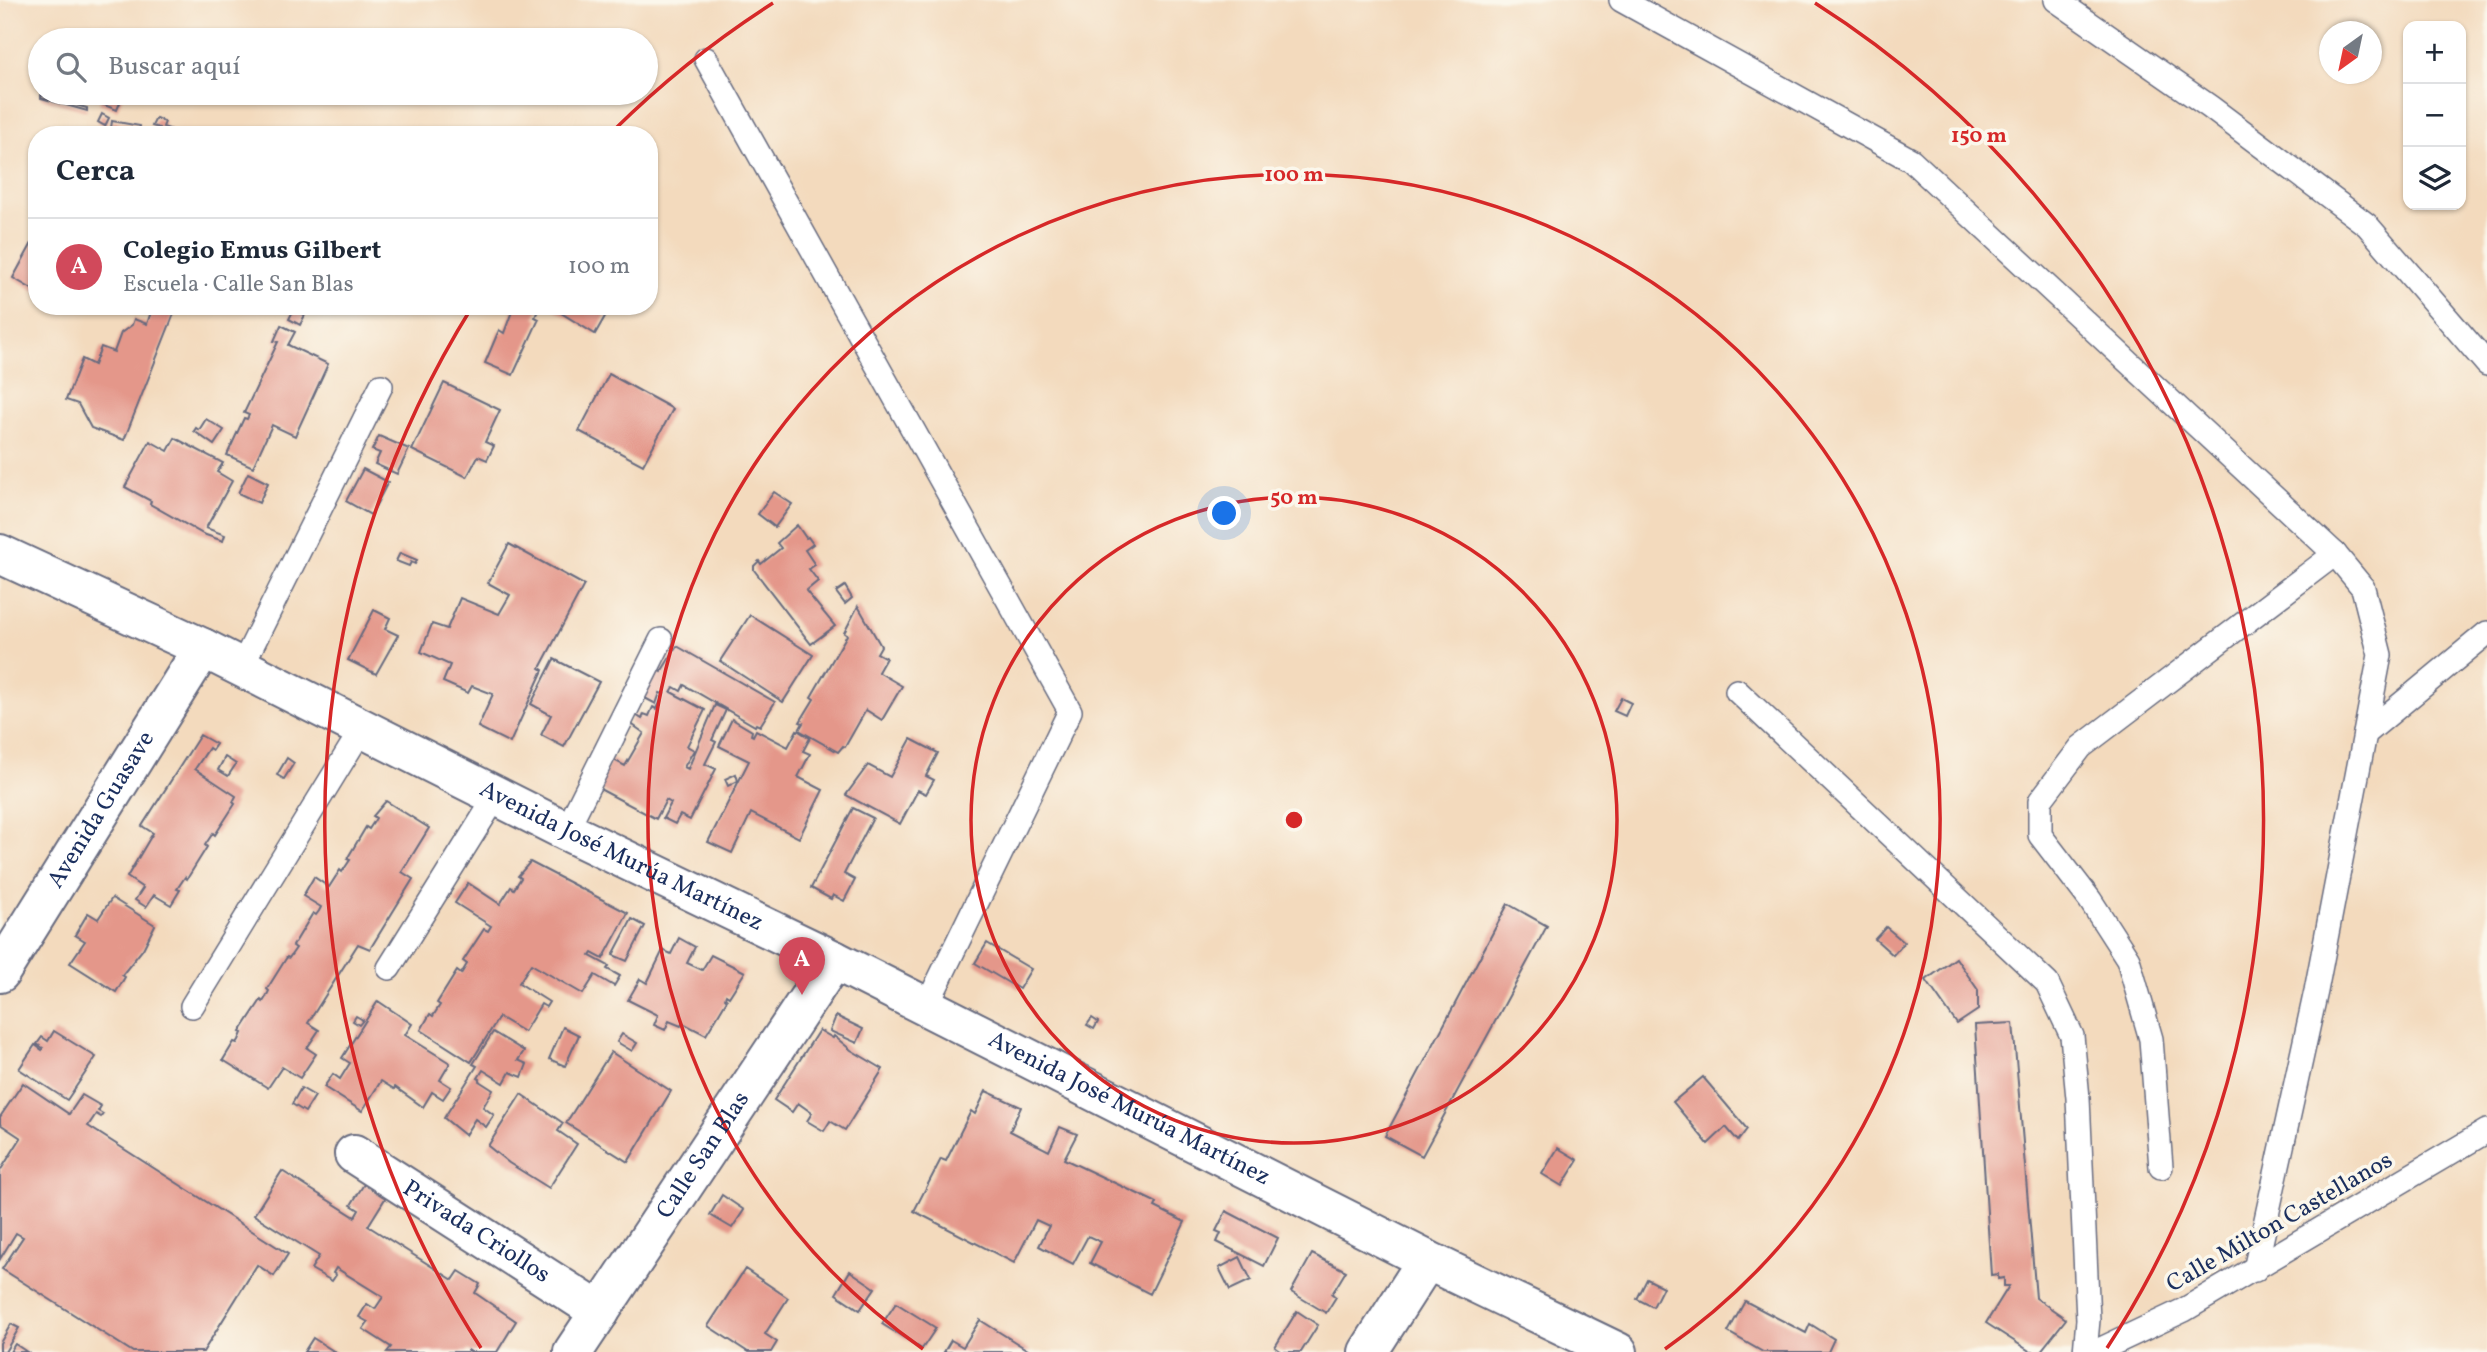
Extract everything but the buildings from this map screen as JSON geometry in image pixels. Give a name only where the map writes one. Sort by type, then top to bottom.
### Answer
[{"type":"main road","name":"Avenida José Murúa Martínez","points":[[0,554],[242,666],[566,831],[834,960],[1427,1259],[1618,1352]]},
{"type":"main road","name":"Avenida Guasave","points":[[0,973],[204,648]]},
{"type":"main road","name":"Calle San Blas","points":[[573,1352],[834,960]]},
{"type":"main road","name":"Privada Criollos","points":[[354,1154],[600,1312]]},
{"type":"main road","points":[[1368,1352],[1427,1259]]},
{"type":"lane","points":[[1621,0],[1911,160],[2335,554],[2363,588],[2380,655],[2316,991],[2255,1270]]},
{"type":"lane","points":[[2056,0],[2210,107],[2367,225],[2487,363]]},
{"type":"lane","points":[[706,59],[1070,711],[926,1007]]},
{"type":"lane","points":[[242,666],[381,386]]},
{"type":"lane","points":[[2161,1167],[2151,1039],[2128,960],[2090,900],[2039,835],[2040,801],[2081,747],[2335,554]]},
{"type":"lane","points":[[2365,734],[2487,633]]},
{"type":"lane","points":[[566,831],[662,640]]},
{"type":"lane","points":[[1737,691],[2047,982],[2072,1036],[2078,1098],[2088,1320],[2085,1352]]},
{"type":"lane","points":[[192,1006],[362,729]]},
{"type":"lane","points":[[389,968],[497,795]]},
{"type":"lane","name":"Calle Milton Castellanos","points":[[2095,1352],[2184,1310],[2255,1270],[2487,1131]]},
{"type":"place","name":"Colegio Emus Gilbert","points":[[802,995]]}]
